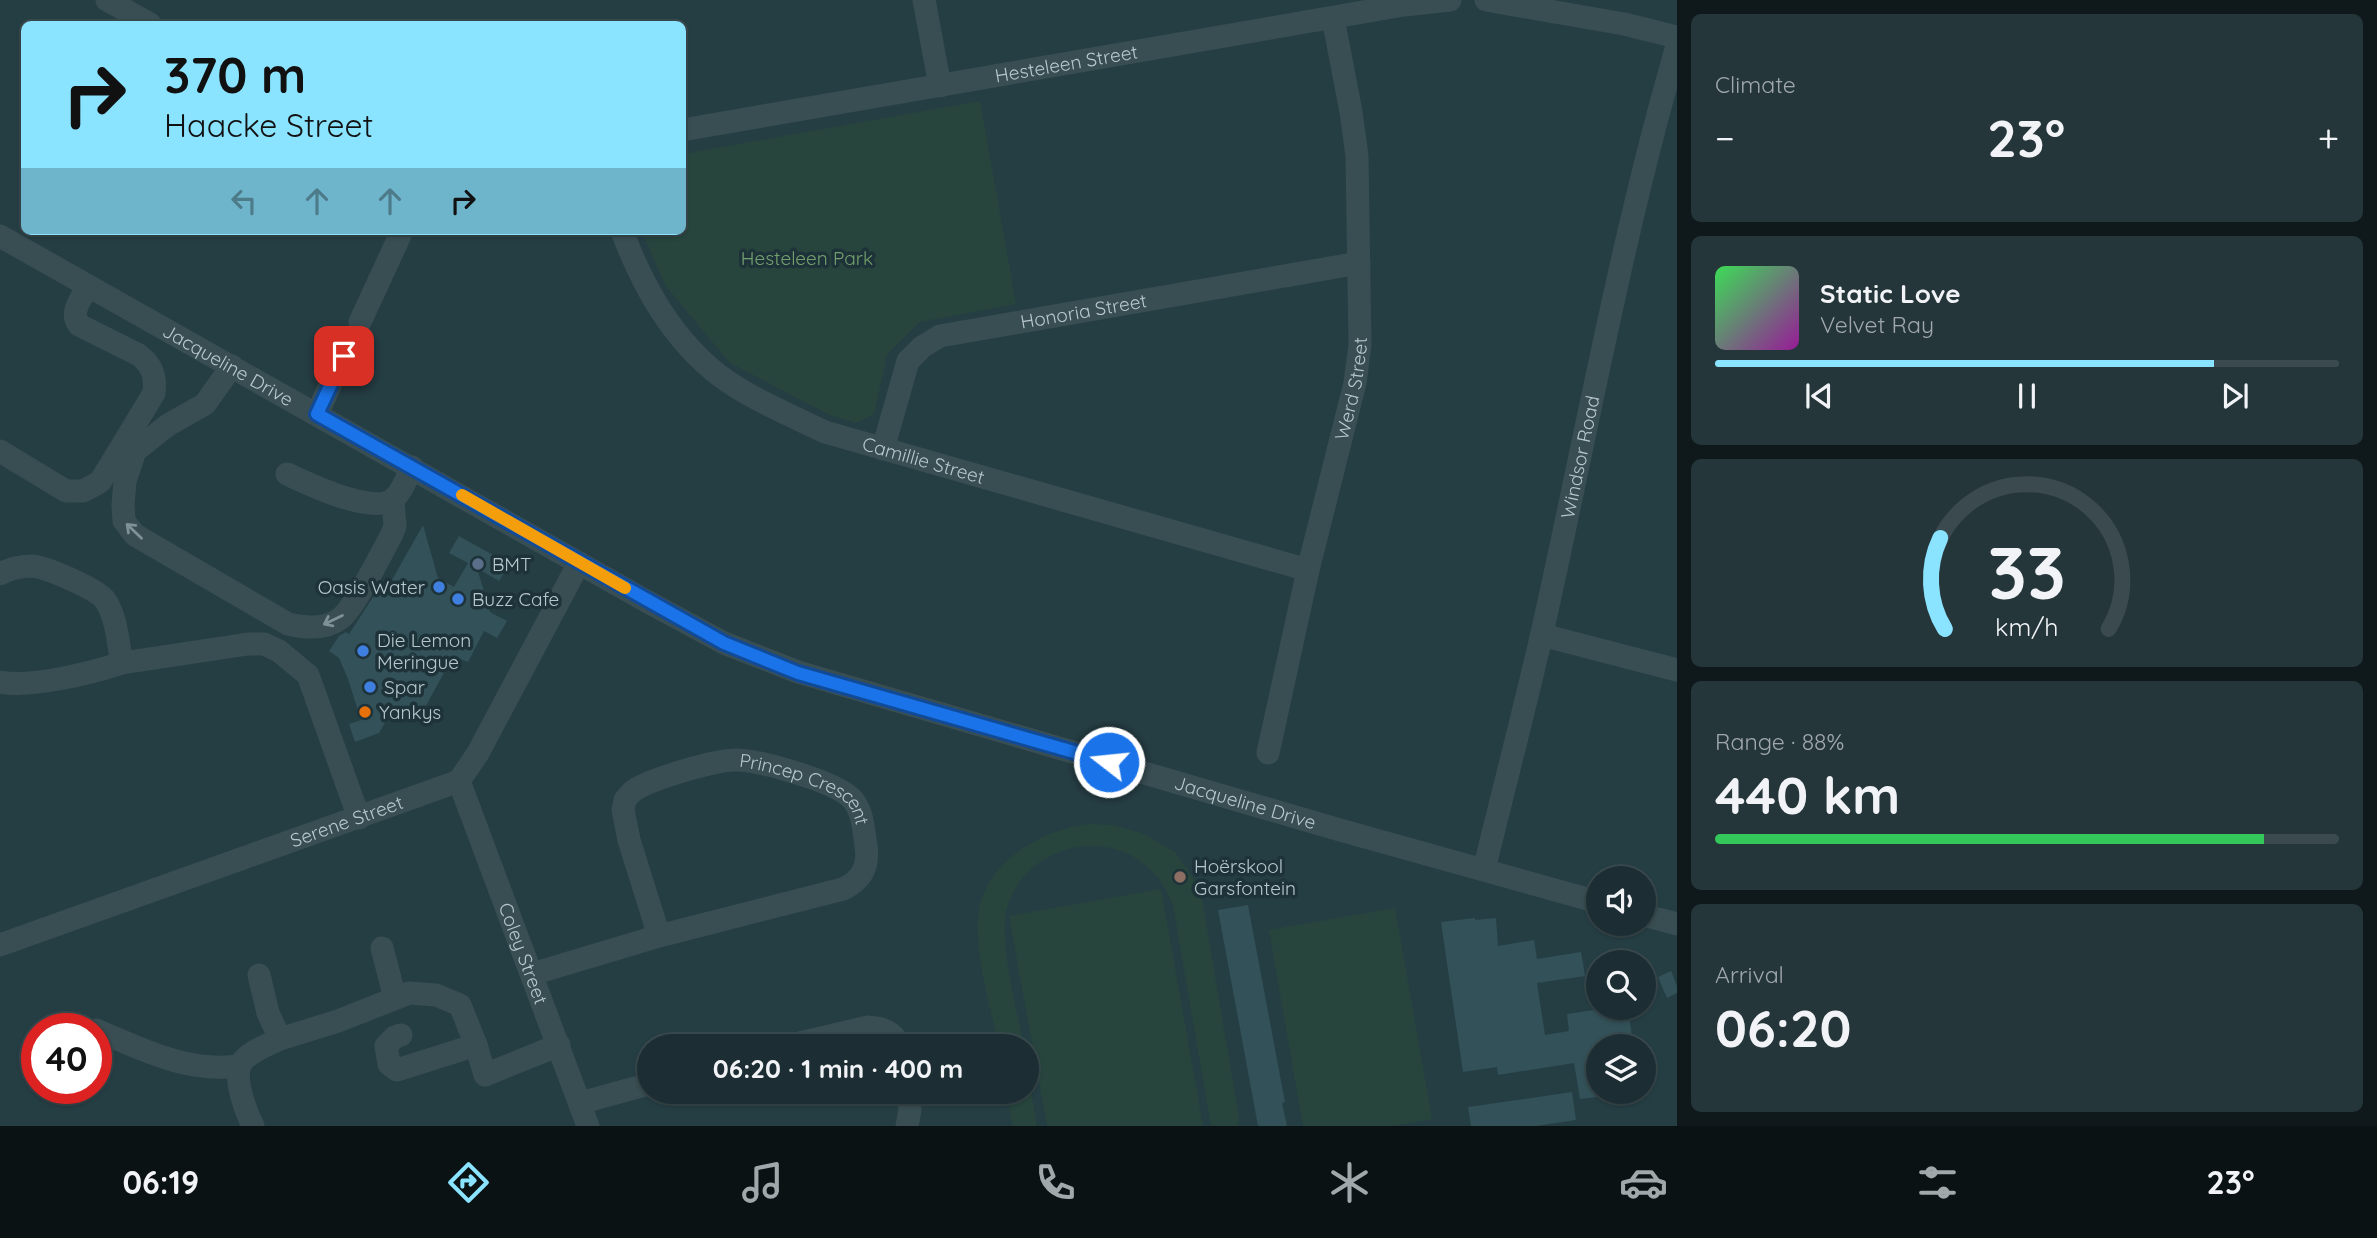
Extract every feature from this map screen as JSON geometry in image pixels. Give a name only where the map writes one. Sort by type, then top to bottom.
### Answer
[{"type":"street","points":[[107,0],[145,21]]},
{"type":"street","points":[[923,0],[940,86]]},
{"type":"street","name":"Hesteleen Street","points":[[686,129],[1450,0]]},
{"type":"street","points":[[1486,0],[1624,24],[1677,37]]},
{"type":"street","name":"Werd Street","points":[[1268,753],[1308,570],[1358,365],[1360,320],[1357,156],[1333,18]]},
{"type":"street","name":"Windsor Road","points":[[1484,870],[1542,635],[1602,350],[1677,46]]},
{"type":"street","points":[[317,414],[400,235]]},
{"type":"street","name":"Camillie Street","points":[[624,235],[644,284],[671,328],[721,376],[825,432],[1308,570]]},
{"type":"street","name":"Jacqueline Drive","points":[[0,236],[724,643],[798,673],[1586,899]]},
{"type":"street","name":"Honoria Street","points":[[883,449],[908,361],[922,347],[940,336],[1359,263]]},
{"type":"street","points":[[0,451],[65,491],[83,491],[100,482],[154,393],[155,381],[148,361],[79,325],[75,320],[74,313],[88,286]]},
{"type":"street","points":[[232,366],[205,404],[184,414],[135,451],[125,481],[124,521],[135,535],[288,624],[308,629],[339,620],[350,607],[392,534],[395,526],[393,500],[412,467]]},
{"type":"street","points":[[287,474],[347,497],[380,504],[393,500]]},
{"type":"street","points":[[459,781],[478,753],[579,563]]},
{"type":"street","points":[[0,574],[31,566],[47,570],[97,592],[107,604],[122,663]]},
{"type":"street","points":[[1542,635],[1677,670]]},
{"type":"street","points":[[0,682],[33,683],[122,663],[248,644],[264,644],[279,650],[308,675],[359,818]]},
{"type":"street","name":"Princep Crescent","points":[[532,974],[659,936],[843,889],[853,884],[860,878],[867,858],[861,817],[853,800],[836,788],[817,780],[738,760],[712,762],[637,788],[625,800],[624,821],[659,936]]},
{"type":"street","name":"Serene Street","points":[[0,945],[459,781]]},
{"type":"street","name":"Coley Street","points":[[459,781],[588,1126]]},
{"type":"street","points":[[1656,918],[1677,924]]},
{"type":"street","points":[[382,948],[395,998]]},
{"type":"street","points":[[259,975],[268,1013],[280,1039]]},
{"type":"street","points":[[253,1126],[245,1112],[239,1076],[240,1066],[246,1057],[280,1039],[338,1021],[409,993],[436,995],[460,1005],[485,1075],[559,1045]]},
{"type":"street","points":[[838,1034],[868,1027],[880,1028],[893,1034]]},
{"type":"street","points":[[401,1035],[386,1046],[388,1064],[397,1070],[476,1045]]},
{"type":"street","points":[[112,1037],[156,1057],[210,1068],[240,1066]]},
{"type":"street","points":[[580,1103],[637,1087]]},
{"type":"street","points":[[907,1126],[909,1104]]},
{"type":"green space","name":"Hesteleen Park","points":[[980,101],[1016,304],[920,322],[887,354],[874,414],[856,423],[830,415],[730,363],[665,285],[644,235],[686,235],[686,153]]},
{"type":"green space","points":[[1112,825],[1142,833],[1176,853],[1200,888],[1239,1117],[1238,1126],[1211,1126],[1173,905],[1161,881],[1150,869],[1131,856],[1111,848],[1089,846],[1068,849],[1048,857],[1030,870],[1016,887],[1007,908],[1005,938],[1022,1034],[996,1034],[979,951],[978,920],[981,900],[989,882],[1001,866],[1016,853],[1052,833],[1071,827]]},
{"type":"green space","points":[[1161,889],[1203,1126],[1047,1126],[1039,1082],[1039,1034],[1030,1034],[1009,916]]},
{"type":"green space","points":[[1395,908],[1432,1119],[1393,1126],[1303,1126],[1269,930]]},
{"type":"green space","points":[[1008,1104],[1033,1104],[1037,1126],[1013,1126]]},
{"type":"building","points":[[423,525],[438,578],[454,587],[468,563],[449,553],[459,536],[509,564],[499,581],[477,568],[490,612],[507,621],[497,638],[484,631],[468,662],[453,656],[421,715],[407,719],[392,711],[379,733],[355,742],[349,724],[361,720],[339,658],[329,651],[339,636],[346,632],[349,634],[377,591],[384,594]]},
{"type":"building","points":[[1248,905],[1285,1102],[1282,1103],[1287,1126],[1258,1126],[1218,910]]},
{"type":"building","points":[[1496,918],[1498,946],[1534,940],[1537,959],[1581,952],[1585,976],[1537,983],[1545,1035],[1569,1031],[1567,1014],[1586,1011],[1586,1020],[1630,1020],[1632,1034],[1586,1034],[1586,1098],[1580,1099],[1574,1063],[1498,1075],[1497,1067],[1463,1072],[1441,922]]},
{"type":"building","points":[[1671,971],[1677,993],[1667,998],[1658,977]]},
{"type":"building","points":[[1572,1092],[1576,1120],[1536,1126],[1471,1126],[1468,1107]]},
{"type":"slow traffic","points":[[462,495],[625,588]]},
{"type":"place","name":"BMT","points":[[478,564]]},
{"type":"place","name":"Oasis Water","points":[[439,587]]},
{"type":"place","name":"Buzz Cafe","points":[[458,599]]},
{"type":"place","name":"Die Lemon Meringue","points":[[363,651]]},
{"type":"place","name":"Spar","points":[[370,687]]},
{"type":"place","name":"Yankys","points":[[365,712]]},
{"type":"place","name":"Hoërskool Garsfontein","points":[[1180,877]]},
{"type":"route","points":[[344,356],[317,414],[724,643],[798,673],[1109,762]]}]
